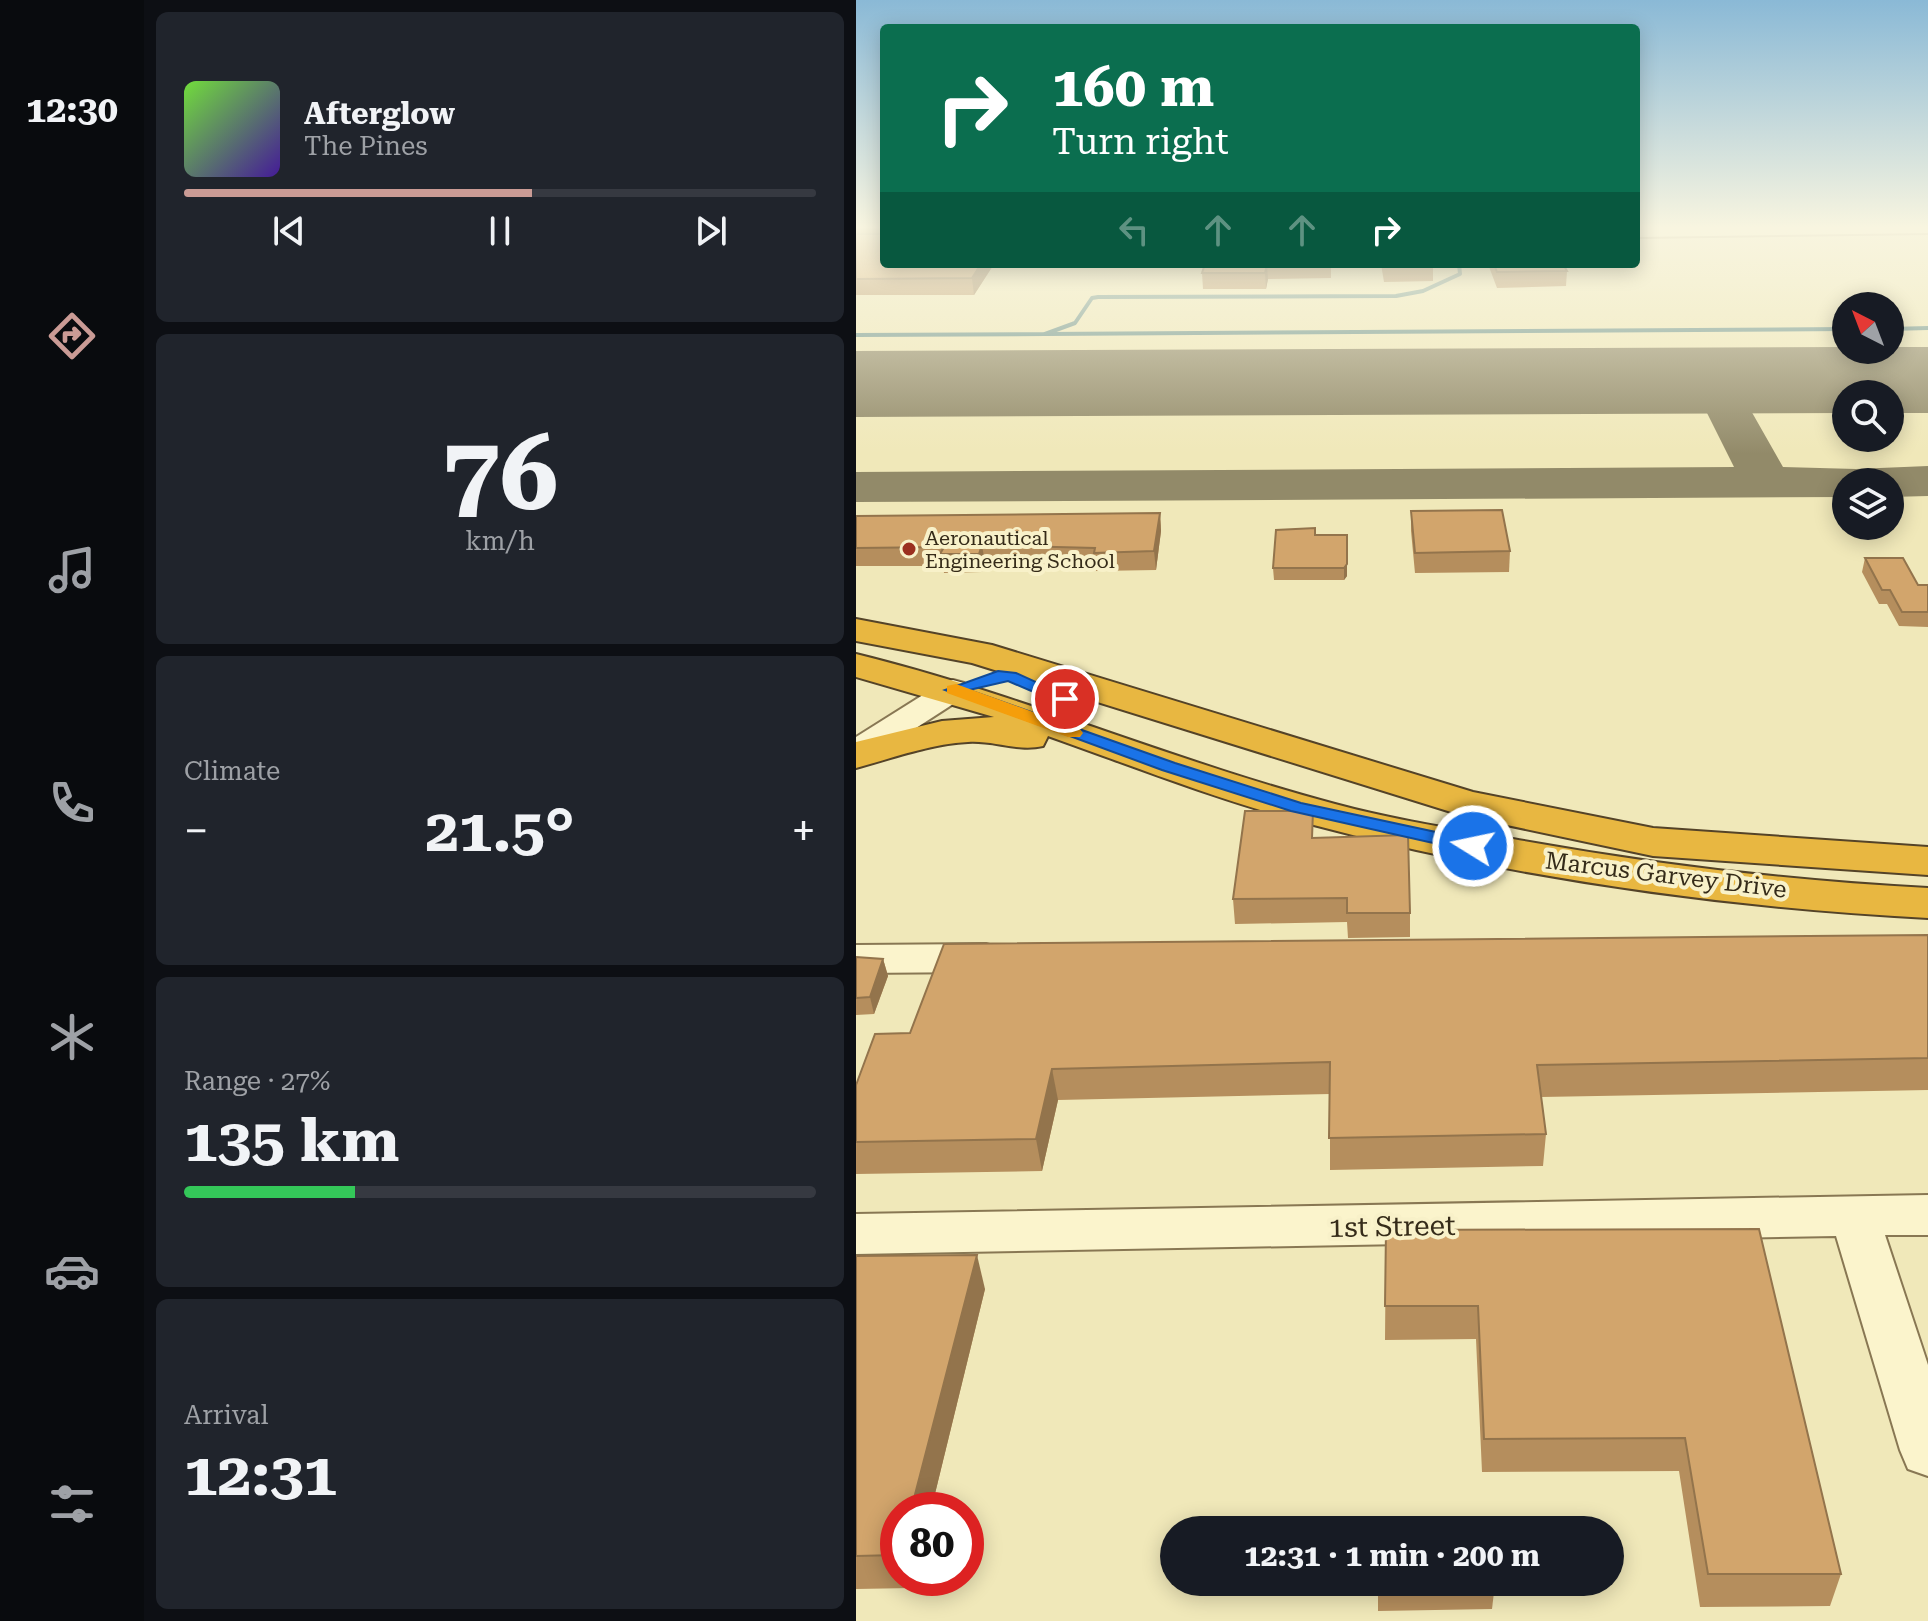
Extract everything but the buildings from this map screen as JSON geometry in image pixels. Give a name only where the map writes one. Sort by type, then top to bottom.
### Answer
[{"type":"highway","name":"Marcus Garvey Drive","points":[[856,630],[979,653],[1464,803],[1653,842],[1928,861]]},
{"type":"highway","name":"Marcus Garvey Drive","points":[[856,665],[953,690],[1168,767],[1297,807],[1416,836],[1616,872],[1928,903]]},
{"type":"highway","points":[[953,690],[998,676],[1011,676],[1124,723],[1303,781],[1348,769]]},
{"type":"highway","points":[[856,753],[986,727],[1010,730],[1122,773],[1258,813],[1280,814],[1297,807]]},
{"type":"street","points":[[856,753],[953,690]]},
{"type":"street","points":[[856,959],[1016,958]]},
{"type":"street","name":"1st Street","points":[[856,1234],[1855,1219],[1928,1215]]},
{"type":"street","points":[[1855,1219],[1928,1450]]},
{"type":"waterway","points":[[1045,334],[1075,323],[1089,303]]},
{"type":"waterway","points":[[1904,329],[1928,328]]},
{"type":"waterway","points":[[1045,334],[1832,329]]},
{"type":"waterway","points":[[856,335],[1045,334]]},
{"type":"taxiway","points":[[1713,381],[1767,482]]},
{"type":"taxiway","points":[[1904,481],[1928,481]]},
{"type":"taxiway","points":[[856,487],[1767,482]]},
{"type":"taxiway","points":[[1767,482],[1832,482]]},
{"type":"runway","points":[[856,384],[1928,380]]},
{"type":"slow traffic","points":[[956,689],[953,690],[1074,733]]},
{"type":"place","name":"Aeronautical Engineering School","points":[[909,549]]},
{"type":"route","points":[[1065,699],[1011,676],[998,676],[953,690],[1168,767],[1297,807],[1416,836],[1473,846]]}]
